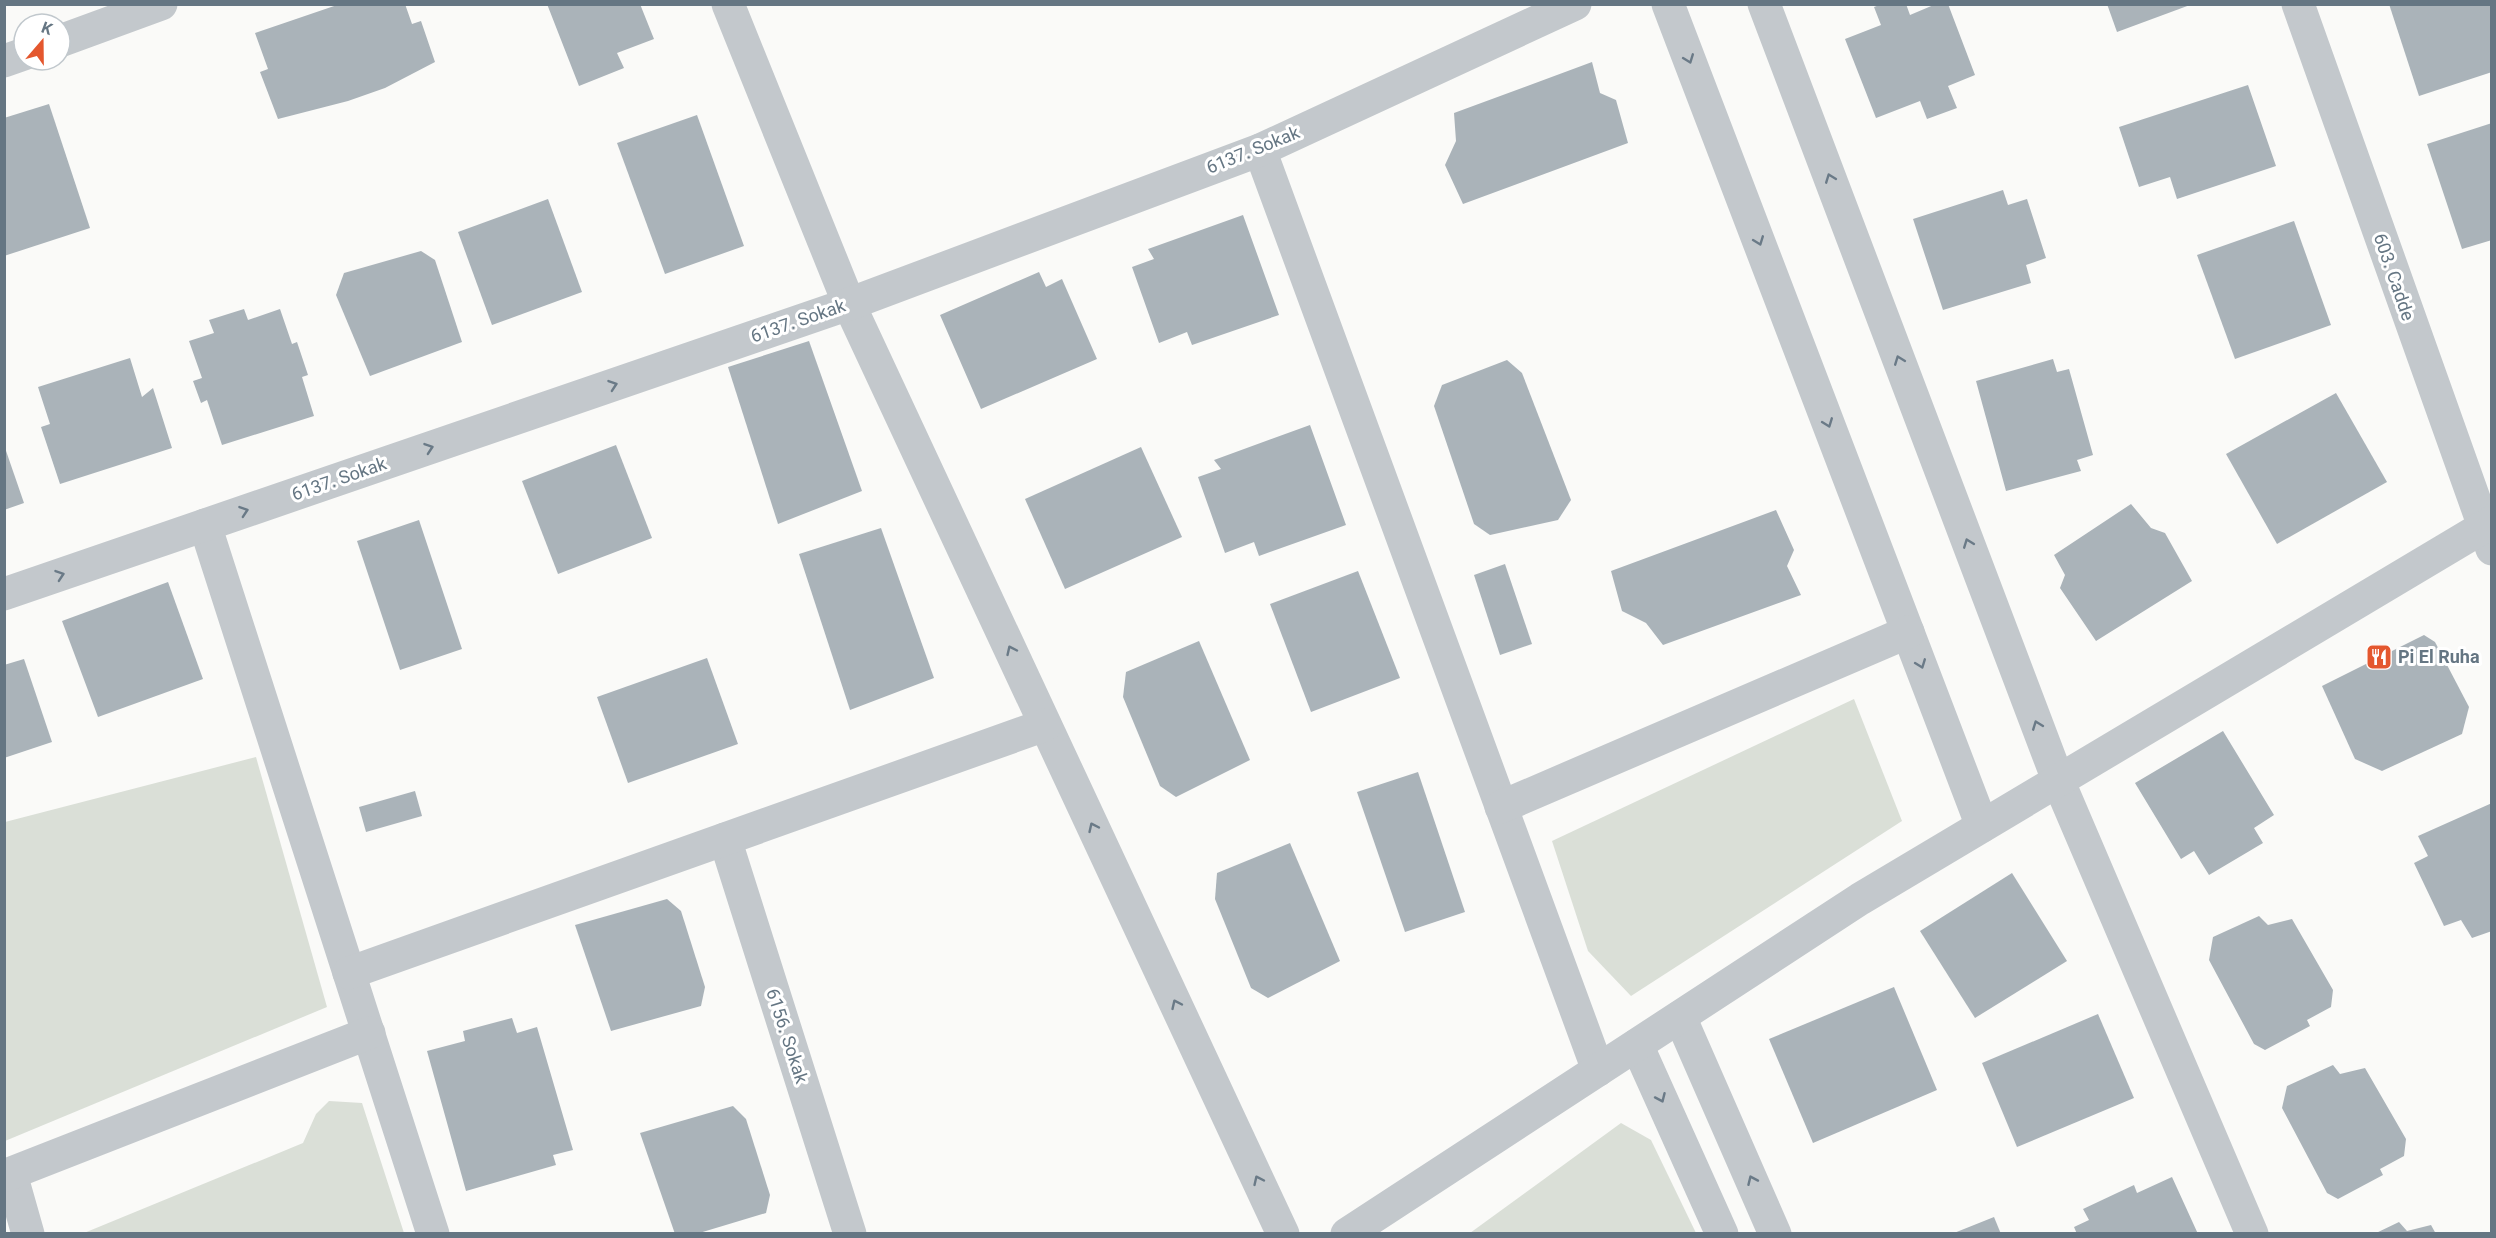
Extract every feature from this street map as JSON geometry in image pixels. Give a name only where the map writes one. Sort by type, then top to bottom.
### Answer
[{"type":"street","points":[[72,37],[161,4]]},
{"type":"street","points":[[728,4],[849,304],[1283,1233]]},
{"type":"street","name":"6137. Sokak","points":[[4,594],[849,304],[1260,150],[1575,4]]},
{"type":"street","points":[[1668,4],[1982,826]]},
{"type":"street","points":[[1764,4],[2058,780],[2252,1233]]},
{"type":"street","name":"603. Cadde","points":[[2298,4],[2488,533]]},
{"type":"street","points":[[1260,150],[1598,1071]]},
{"type":"street","points":[[205,525],[433,1233]]},
{"type":"street","points":[[1347,1233],[1860,899],[2058,780],[2488,533]]},
{"type":"street","points":[[1501,807],[1908,632]]},
{"type":"street","points":[[350,973],[1045,725]]},
{"type":"street","name":"6156. Sokak","points":[[725,839],[850,1233]]},
{"type":"street","points":[[1680,1017],[1775,1233]]},
{"type":"street","points":[[28,1233],[8,1175],[369,1033]]},
{"type":"street","points":[[1637,1045],[1722,1233]]},
{"type":"shaded area","points":[[1854,699],[1902,821],[1631,996],[1588,951],[1552,841]]},
{"type":"shaded area","points":[[256,757],[327,1007],[5,1141],[5,822]]},
{"type":"shaded area","points":[[329,1101],[362,1103],[404,1233],[84,1233],[303,1143],[316,1114]]},
{"type":"shaded area","points":[[1621,1123],[1651,1140],[1696,1233],[1470,1233]]},
{"type":"building","points":[[340,4],[405,4],[412,24],[421,21],[435,62],[385,88],[348,101],[278,119],[260,72],[268,69],[255,33]]},
{"type":"building","points":[[547,4],[640,4],[654,39],[617,53],[624,68],[579,86]]},
{"type":"building","points":[[1882,4],[1906,4],[1910,15],[1936,4],[1948,4],[1975,75],[1948,86],[1957,108],[1927,119],[1920,101],[1876,118],[1845,39],[1881,25],[1874,7]]},
{"type":"building","points":[[2107,4],[2190,4],[2190,5],[2117,32]]},
{"type":"building","points":[[2389,4],[2492,4],[2492,72],[2419,96]]},
{"type":"building","points":[[1592,62],[1600,93],[1616,100],[1628,143],[1463,204],[1445,165],[1456,141],[1454,113]]},
{"type":"building","points":[[2248,85],[2276,166],[2177,199],[2170,177],[2139,187],[2119,127]]},
{"type":"building","points":[[49,104],[90,228],[4,256],[4,118]]},
{"type":"building","points":[[697,115],[744,246],[665,274],[617,143]]},
{"type":"building","points":[[2492,123],[2492,240],[2462,249],[2427,144]]},
{"type":"building","points":[[2003,190],[2008,205],[2027,199],[2046,258],[2026,265],[2031,283],[1943,310],[1913,219]]},
{"type":"building","points":[[548,199],[582,292],[492,325],[458,232]]},
{"type":"building","points":[[1243,215],[1279,315],[1192,345],[1187,332],[1159,343],[1132,267],[1154,259],[1148,249]]},
{"type":"building","points":[[2294,221],[2331,325],[2235,359],[2197,255]]},
{"type":"building","points":[[421,251],[435,260],[462,342],[370,376],[336,295],[344,273]]},
{"type":"building","points":[[1039,272],[1046,287],[1062,279],[1097,359],[981,409],[940,315]]},
{"type":"building","points":[[244,309],[248,320],[280,309],[292,344],[297,342],[308,375],[302,377],[314,416],[222,445],[207,400],[201,403],[193,381],[202,378],[189,341],[214,333],[209,320]]},
{"type":"building","points":[[809,341],[862,491],[778,524],[728,367]]},
{"type":"building","points":[[130,358],[142,397],[153,388],[172,448],[60,484],[41,427],[50,424],[38,387]]},
{"type":"building","points":[[2053,359],[2057,372],[2069,369],[2093,455],[2077,460],[2081,471],[2006,491],[1976,381]]},
{"type":"building","points":[[1507,360],[1522,373],[1571,500],[1558,520],[1490,535],[1474,524],[1434,406],[1442,385]]},
{"type":"building","points":[[2336,393],[2387,482],[2277,544],[2226,454]]},
{"type":"building","points":[[1310,425],[1346,525],[1259,556],[1254,542],[1225,553],[1198,477],[1221,469],[1214,460]]},
{"type":"building","points":[[4,445],[24,503],[4,510]]},
{"type":"building","points":[[616,445],[652,538],[558,574],[522,481]]},
{"type":"building","points":[[1141,447],[1182,537],[1065,589],[1025,499]]},
{"type":"building","points":[[2131,504],[2151,528],[2165,533],[2192,581],[2096,641],[2060,588],[2065,575],[2054,555]]},
{"type":"building","points":[[1776,510],[1794,550],[1787,566],[1801,595],[1663,645],[1646,623],[1622,611],[1611,571]]},
{"type":"building","points":[[419,520],[462,649],[400,670],[357,541]]},
{"type":"building","points":[[881,528],[934,678],[850,710],[799,554]]},
{"type":"building","points":[[1505,564],[1532,644],[1500,655],[1474,575]]},
{"type":"building","points":[[1358,571],[1400,678],[1311,712],[1270,604]]},
{"type":"building","points":[[168,582],[203,679],[98,717],[62,621]]},
{"type":"building","points":[[2424,635],[2435,642],[2469,707],[2462,734],[2382,771],[2355,759],[2322,686]]},
{"type":"building","points":[[1199,641],[1250,760],[1176,797],[1160,786],[1123,697],[1126,672]]},
{"type":"building","points":[[707,658],[738,744],[628,783],[597,697]]},
{"type":"building","points":[[24,659],[52,742],[4,758],[4,665]]},
{"type":"building","points":[[2223,731],[2274,815],[2254,828],[2263,843],[2209,875],[2194,851],[2181,859],[2135,783]]},
{"type":"building","points":[[1418,772],[1465,912],[1405,932],[1357,792]]},
{"type":"building","points":[[415,791],[422,816],[366,832],[359,807]]},
{"type":"building","points":[[2492,803],[2492,931],[2472,938],[2461,920],[2444,926],[2414,863],[2428,856],[2418,836]]},
{"type":"building","points":[[1290,843],[1340,961],[1268,998],[1251,988],[1215,899],[1217,873]]},
{"type":"building","points":[[2012,873],[2067,961],[1975,1018],[1920,931]]},
{"type":"building","points":[[667,899],[681,911],[705,987],[701,1006],[611,1031],[575,925]]},
{"type":"building","points":[[2259,916],[2268,925],[2292,919],[2333,990],[2331,1007],[2307,1020],[2310,1026],[2265,1050],[2254,1044],[2209,960],[2213,937]]},
{"type":"building","points":[[1894,987],[1937,1090],[1813,1143],[1769,1039]]},
{"type":"building","points":[[2098,1014],[2134,1098],[2017,1147],[1982,1063]]},
{"type":"building","points":[[512,1018],[517,1033],[537,1027],[573,1150],[553,1155],[556,1165],[466,1191],[427,1051],[465,1041],[463,1031]]},
{"type":"building","points":[[2333,1065],[2340,1074],[2365,1068],[2406,1139],[2404,1156],[2380,1169],[2383,1175],[2338,1199],[2327,1193],[2282,1108],[2287,1086]]},
{"type":"building","points":[[733,1106],[746,1119],[770,1195],[766,1213],[696,1234],[675,1234],[640,1133]]},
{"type":"building","points":[[2172,1177],[2198,1234],[2077,1234],[2074,1227],[2089,1220],[2083,1209],[2134,1185],[2137,1193]]},
{"type":"building","points":[[1994,1217],[2001,1234],[1954,1234],[1954,1233]]},
{"type":"building","points":[[2399,1222],[2407,1231],[2431,1225],[2436,1234],[2374,1234]]},
{"type":"place","name":"Pi El Ruha","points":[[2379,657]]}]
